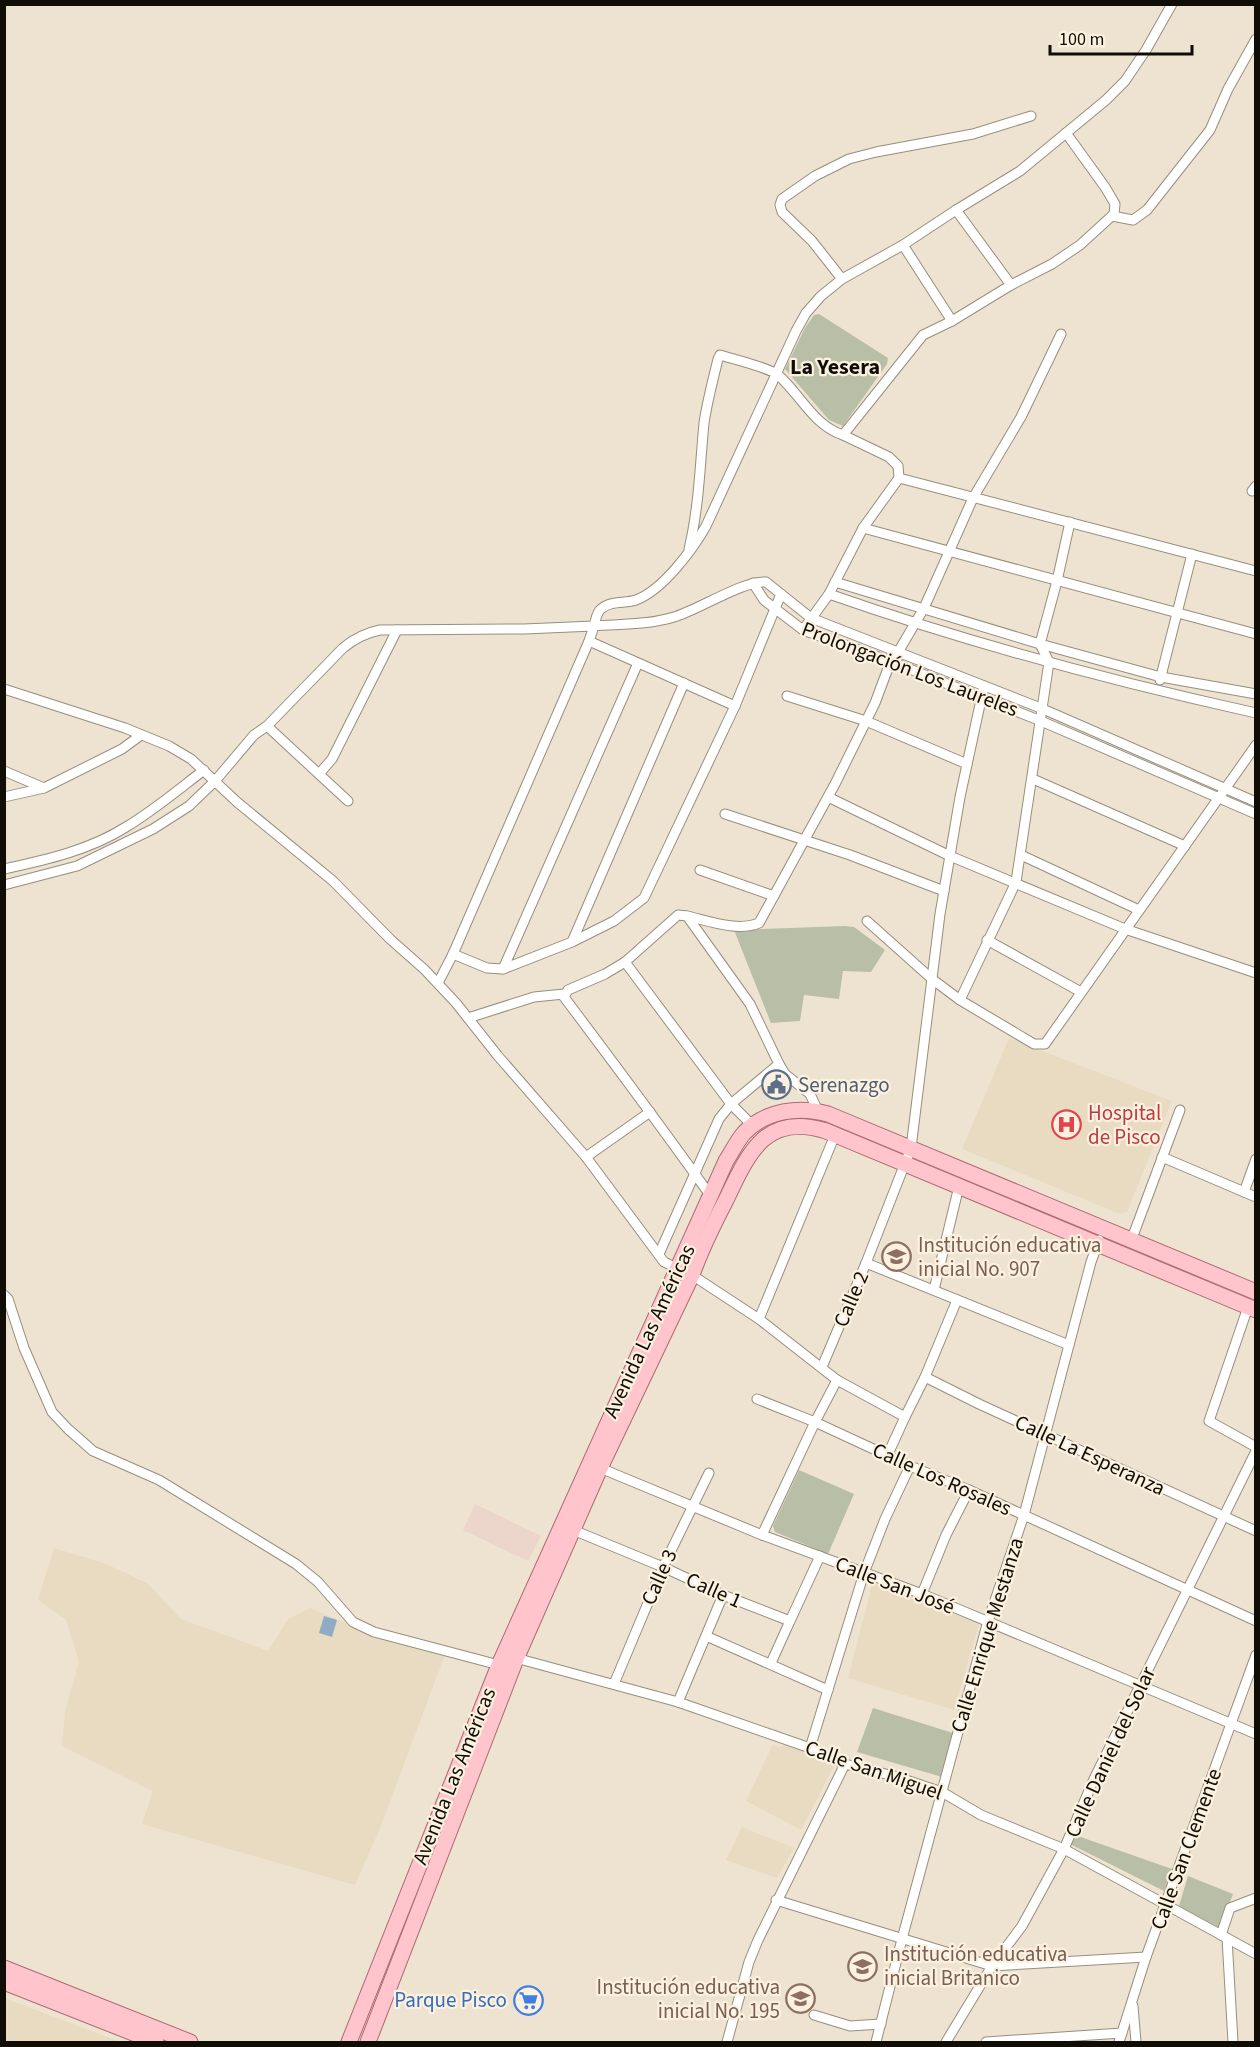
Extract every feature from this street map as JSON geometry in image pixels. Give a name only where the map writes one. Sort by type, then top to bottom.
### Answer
[{"type":"main road","name":"Avenida Las Américas","points":[[506,1659],[573,1530],[685,1272],[710,1195],[731,1153],[745,1133],[765,1118],[788,1111],[818,1111],[838,1118],[911,1148],[1252,1309]]},
{"type":"main road","name":"Avenida Las Américas","points":[[368,2043],[506,1659],[593,1452],[685,1272],[701,1250],[744,1161],[756,1145],[772,1133],[792,1127],[815,1128],[959,1186],[1100,1236],[1131,1241],[1256,1292]]},
{"type":"main road","name":"Avenida Las Américas","points":[[349,2043],[485,1719]]},
{"type":"main road","points":[[4,1968],[156,2043]]},
{"type":"main road","points":[[4,1982],[190,2043]]},
{"type":"street","points":[[438,983],[453,954],[590,641],[597,614],[608,604],[637,600],[655,588],[697,542],[718,504],[776,373],[806,313],[820,296],[842,279],[903,245],[1020,171],[1106,100],[1125,81],[1172,4]]},
{"type":"street","points":[[1112,216],[1132,220],[1147,210],[1210,130],[1236,73],[1256,39]]},
{"type":"street","points":[[842,279],[812,241],[782,212],[780,205],[782,199],[815,176],[849,159],[973,134],[1031,116]]},
{"type":"street","points":[[843,435],[923,335],[1052,264],[1080,245],[1112,216],[1115,204],[1066,133]]},
{"type":"street","points":[[956,210],[1011,285]]},
{"type":"street","points":[[903,245],[952,321]]},
{"type":"street","points":[[468,1018],[534,998],[564,994],[625,962],[678,915],[749,927],[759,923],[828,797],[892,662],[924,608],[973,498],[1021,417],[1061,334]]},
{"type":"street","points":[[688,554],[700,487],[705,421],[720,355],[776,373],[820,422],[832,431],[889,457],[897,466],[899,478],[864,528],[829,594],[803,630]]},
{"type":"street","points":[[899,478],[1256,571]]},
{"type":"street","points":[[960,1000],[1016,882],[1049,662],[1040,644],[1070,522]]},
{"type":"street","points":[[864,528],[948,553],[1256,634]]},
{"type":"street","points":[[1159,692],[1192,554]]},
{"type":"street","name":"Prolongación Los Laureles","points":[[1256,802],[1043,710],[811,618],[766,582],[753,583],[760,595],[803,630],[982,697],[1256,814]]},
{"type":"street","points":[[835,582],[1040,644],[1161,677],[1256,694]]},
{"type":"street","points":[[4,885],[55,873],[97,858],[153,829],[189,806],[215,781],[254,735],[267,726],[318,672],[355,638],[380,630],[594,626],[659,621],[693,610],[753,583]]},
{"type":"street","points":[[453,954],[487,968],[502,969],[572,942],[614,921],[644,898],[735,706],[781,594]]},
{"type":"street","points":[[829,594],[915,624],[1049,662],[1159,692],[1256,713]]},
{"type":"street","points":[[319,774],[332,759],[397,630]]},
{"type":"street","points":[[590,641],[735,706]]},
{"type":"street","points":[[502,969],[638,663]]},
{"type":"street","points":[[572,942],[684,683]]},
{"type":"street","name":"Calle 2","points":[[822,1367],[911,1148],[944,891],[984,686]]},
{"type":"street","points":[[4,689],[141,735],[182,753],[204,770],[333,881],[390,939],[438,983],[586,1157],[667,1265],[685,1272],[759,1319],[837,1380],[905,1417]]},
{"type":"street","points":[[787,696],[866,721],[967,764]]},
{"type":"street","points":[[267,726],[348,801]]},
{"type":"street","points":[[4,797],[44,788],[122,749],[141,735]]},
{"type":"street","points":[[867,921],[932,980],[960,1000],[1034,1044],[1045,1044],[1256,745]]},
{"type":"street","points":[[4,869],[53,858],[111,836],[127,827],[204,770]]},
{"type":"street","points":[[4,771],[44,788]]},
{"type":"street","points":[[1033,779],[1185,846]]},
{"type":"street","points":[[828,797],[950,856],[1125,929],[1256,973]]},
{"type":"street","points":[[725,814],[850,855],[944,891]]},
{"type":"street","points":[[1021,855],[1139,909]]},
{"type":"street","points":[[700,870],[774,896]]},
{"type":"street","points":[[687,916],[750,1004],[779,1064],[793,1081],[810,1094],[818,1111]]},
{"type":"street","points":[[987,940],[1081,992]]},
{"type":"street","points":[[625,962],[731,1104],[753,1126]]},
{"type":"street","points":[[564,994],[710,1195]]},
{"type":"street","points":[[659,1254],[719,1119],[731,1104],[779,1064]]},
{"type":"street","points":[[1131,1241],[1180,1110]]},
{"type":"street","points":[[586,1157],[650,1112]]},
{"type":"street","points":[[759,1319],[835,1135]]},
{"type":"street","points":[[1162,1157],[1256,1197]]},
{"type":"street","points":[[1244,1192],[1255,1161]]},
{"type":"street","points":[[934,1290],[959,1186]]},
{"type":"street","name":"Calle Enrique Mestanza","points":[[876,2043],[988,1621],[1024,1515],[1100,1236]]},
{"type":"street","points":[[866,1263],[1069,1345]]},
{"type":"street","name":"Calle San Miguel","points":[[4,1294],[8,1299],[24,1348],[52,1412],[68,1430],[93,1451],[159,1480],[296,1564],[318,1582],[353,1622],[374,1632],[506,1659],[614,1684],[678,1702],[810,1748],[845,1764],[942,1791],[981,1815],[1064,1849],[1256,1954]]},
{"type":"street","points":[[888,1454],[925,1377],[957,1300]]},
{"type":"street","points":[[1252,1309],[1209,1421],[1256,1447]]},
{"type":"street","name":"Calle La Esperanza","points":[[925,1377],[1045,1435],[1256,1531]]},
{"type":"street","points":[[762,1535],[837,1380]]},
{"type":"street","name":"Calle Los Rosales","points":[[757,1399],[969,1490],[1256,1621]]},
{"type":"street","name":"Calle Daniel del Solar","points":[[946,2043],[992,1966],[1022,1926],[1064,1849],[1094,1779],[1256,1451]]},
{"type":"street","points":[[810,1748],[864,1573],[885,1519],[910,1466]]},
{"type":"street","name":"Calle San José","points":[[600,1468],[762,1535],[922,1594],[1256,1734]]},
{"type":"street","name":"Calle 3","points":[[614,1684],[663,1567],[709,1473]]},
{"type":"street","points":[[922,1594],[946,1535],[969,1490]]},
{"type":"street","name":"Calle 1","points":[[573,1530],[663,1567],[723,1595],[790,1621]]},
{"type":"street","points":[[771,1663],[820,1556]]},
{"type":"street","points":[[678,1702],[723,1595]]},
{"type":"street","points":[[706,1636],[828,1690]]},
{"type":"street","name":"Calle San Clemente","points":[[1120,2038],[1146,1957],[1256,1656]]},
{"type":"street","points":[[727,2043],[749,1962],[776,1900],[845,1764]]},
{"type":"street","points":[[1233,2043],[1224,1937],[1230,1908],[1256,1898]]},
{"type":"street","points":[[776,1900],[992,1966],[1146,1957]]},
{"type":"street","points":[[1132,2000],[1136,2043]]},
{"type":"street","points":[[814,2014],[850,2026],[881,2024]]},
{"type":"street","points":[[986,2043],[1120,2038]]},
{"type":"shaded area","name":"Hospital de Pisco","points":[[1009,1038],[1172,1101],[1127,1212],[1120,1214],[962,1149]]},
{"type":"shaded area","points":[[475,1504],[541,1536],[528,1561],[463,1530]]},
{"type":"shaded area","points":[[54,1548],[104,1563],[147,1583],[181,1619],[268,1651],[288,1619],[310,1608],[356,1627],[446,1652],[381,1826],[355,1885],[142,1824],[153,1791],[62,1746],[65,1712],[79,1661],[66,1620],[38,1600]]},
{"type":"shaded area","points":[[873,1581],[979,1624],[954,1710],[848,1678]]},
{"type":"shaded area","points":[[785,1741],[836,1762],[801,1830],[746,1801],[773,1744],[781,1748]]},
{"type":"shaded area","points":[[742,1827],[794,1848],[777,1878],[726,1860]]},
{"type":"shaded area","points":[[5,1998],[120,2042],[5,2042]]},
{"type":"green space","points":[[819,314],[888,358],[887,364],[843,426],[829,420],[785,369],[805,328],[814,315]]},
{"type":"green space","points":[[854,927],[885,950],[871,972],[843,971],[839,999],[804,995],[800,1021],[771,1023],[734,930]]},
{"type":"green space","points":[[799,1470],[854,1494],[828,1554],[775,1532],[773,1526]]},
{"type":"green space","points":[[873,1708],[953,1733],[942,1777],[857,1752]]},
{"type":"green space","points":[[1075,1835],[1172,1869],[1164,1891],[1070,1844]]},
{"type":"green space","points":[[1188,1876],[1233,1894],[1220,1928],[1179,1906]]},
{"type":"water","points":[[324,1616],[337,1620],[332,1637],[319,1633]]},
{"type":"place","name":"Serenazgo","points":[[777,1085]]},
{"type":"place","name":"Hospital de Pisco","points":[[1067,1125]]},
{"type":"place","name":"Institución educativa inicial No. 907","points":[[897,1257]]},
{"type":"place","name":"Institución educativa inicial Britanico","points":[[863,1966]]},
{"type":"place","name":"Institución educativa inicial No. 195","points":[[801,1999]]},
{"type":"place","name":"Parque Pisco","points":[[528,2000]]},
{"type":"district","name":"La Yesera","points":[[835,367]]}]
